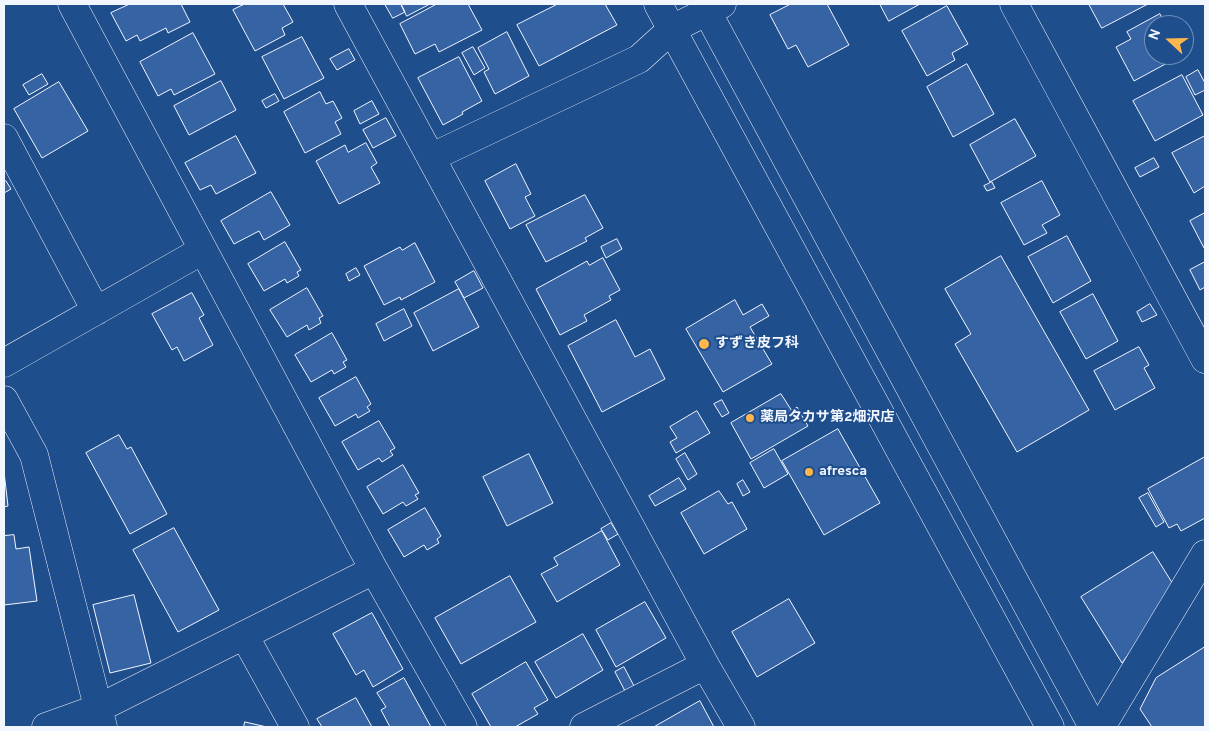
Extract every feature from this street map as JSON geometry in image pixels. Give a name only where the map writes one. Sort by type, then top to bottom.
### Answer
[{"type":"street","points":[[72,4],[374,570],[463,727]]},
{"type":"street","points":[[348,4],[741,727]]},
{"type":"street","points":[[658,4],[1050,727]]},
{"type":"street","points":[[1014,4],[1205,358]]},
{"type":"street","points":[[432,157],[639,59],[672,29],[711,6],[1093,727]]},
{"type":"street","points":[[4,138],[96,311]]},
{"type":"street","points":[[4,363],[203,250]]},
{"type":"street","points":[[4,400],[34,455],[101,717]]},
{"type":"street","points":[[1101,727],[1205,554]]},
{"type":"street","points":[[46,727],[101,717],[244,635],[374,570]]},
{"type":"street","points":[[244,635],[295,727]]},
{"type":"street","points":[[584,727],[706,665]]},
{"type":"building","points":[[130,4],[181,4],[190,22],[168,33],[166,28],[140,41],[137,35],[126,41],[111,13]]},
{"type":"building","points":[[245,4],[283,4],[293,22],[282,28],[285,35],[255,51],[233,10]]},
{"type":"building","points":[[385,4],[401,4],[405,12],[393,18]]},
{"type":"building","points":[[401,4],[430,4],[407,16]]},
{"type":"building","points":[[437,4],[468,4],[482,30],[439,52],[435,44],[415,54],[400,24]]},
{"type":"building","points":[[558,4],[605,4],[617,25],[539,66],[517,25]]},
{"type":"building","points":[[791,4],[827,4],[849,45],[808,67],[796,45],[788,49],[770,15]]},
{"type":"building","points":[[880,4],[920,4],[889,21]]},
{"type":"building","points":[[1089,4],[1148,4],[1102,28]]},
{"type":"building","points":[[947,6],[968,44],[952,53],[955,60],[927,76],[902,31]]},
{"type":"building","points":[[1144,23],[1144,65],[1164,65],[1134,81],[1116,47],[1131,39],[1127,32]]},
{"type":"building","points":[[507,32],[529,76],[495,94],[484,72],[489,69],[478,48]]},
{"type":"building","points":[[193,33],[215,74],[174,95],[171,89],[158,96],[140,62]]},
{"type":"building","points":[[302,37],[324,78],[284,99],[262,57]]},
{"type":"building","points":[[473,47],[485,68],[474,75],[462,53]]},
{"type":"building","points":[[349,49],[355,60],[337,70],[330,59]]},
{"type":"building","points":[[459,57],[482,101],[443,125],[418,78]]},
{"type":"building","points":[[967,64],[994,114],[953,137],[927,87]]},
{"type":"building","points":[[1198,70],[1205,83],[1205,90],[1195,95],[1186,77]]},
{"type":"building","points":[[42,74],[48,84],[29,95],[23,85]]},
{"type":"building","points":[[1182,75],[1203,115],[1155,141],[1133,101]]},
{"type":"building","points":[[221,81],[236,110],[189,135],[174,106]]},
{"type":"building","points":[[59,82],[88,131],[42,158],[14,109]]},
{"type":"building","points":[[320,92],[326,104],[333,101],[342,118],[335,122],[341,134],[305,153],[284,112]]},
{"type":"building","points":[[275,94],[279,101],[266,108],[262,101]]},
{"type":"building","points":[[372,101],[379,114],[360,124],[354,111]]},
{"type":"building","points":[[386,118],[396,136],[373,148],[363,130]]},
{"type":"building","points":[[1015,119],[1036,156],[990,182],[970,145]]},
{"type":"building","points":[[236,136],[256,173],[216,194],[211,185],[200,190],[185,163]]},
{"type":"building","points":[[1205,136],[1205,186],[1194,193],[1172,153]]},
{"type":"building","points":[[366,143],[377,163],[371,167],[380,183],[339,204],[316,161],[345,145],[348,152]]},
{"type":"building","points":[[1154,158],[1159,167],[1140,177],[1135,168]]},
{"type":"building","points":[[516,164],[531,194],[525,197],[535,216],[510,229],[485,181]]},
{"type":"building","points":[[6,181],[11,189],[4,193],[4,182]]},
{"type":"building","points":[[1042,181],[1060,215],[1042,225],[1047,233],[1024,245],[1001,203]]},
{"type":"building","points":[[992,182],[995,188],[987,191],[984,186]]},
{"type":"building","points":[[271,192],[290,225],[264,240],[259,231],[234,244],[221,221]]},
{"type":"building","points":[[585,195],[603,228],[585,238],[587,241],[546,262],[526,225]]},
{"type":"building","points":[[1205,213],[1205,247],[1204,248],[1190,221]]},
{"type":"building","points":[[1067,236],[1091,281],[1053,303],[1028,257]]},
{"type":"building","points":[[617,239],[622,249],[606,258],[601,247]]},
{"type":"building","points":[[285,242],[301,270],[297,272],[299,276],[287,283],[285,279],[264,291],[248,264]]},
{"type":"building","points":[[415,243],[435,282],[401,300],[400,297],[384,305],[364,266],[400,247],[402,250]]},
{"type":"building","points":[[1001,256],[1089,410],[1017,452],[955,344],[971,334],[945,289]]},
{"type":"building","points":[[603,258],[620,290],[609,296],[611,300],[584,315],[587,321],[560,335],[536,289],[587,261],[589,265]]},
{"type":"building","points":[[1205,262],[1205,287],[1200,290],[1190,270]]},
{"type":"building","points":[[356,268],[360,275],[349,281],[346,274]]},
{"type":"building","points":[[474,271],[483,288],[464,298],[455,282]]},
{"type":"building","points":[[307,288],[323,316],[319,318],[321,323],[309,330],[307,325],[287,337],[270,310]]},
{"type":"building","points":[[459,289],[479,327],[433,351],[414,313]]},
{"type":"building","points":[[192,293],[204,315],[199,318],[213,345],[184,361],[177,347],[172,350],[152,314]]},
{"type":"building","points":[[1093,294],[1118,341],[1086,359],[1060,312]]},
{"type":"building","points":[[735,300],[743,315],[762,304],[769,316],[750,327],[772,364],[723,392],[686,329]]},
{"type":"building","points":[[1150,304],[1157,315],[1142,322],[1137,312]]},
{"type":"building","points":[[404,309],[412,326],[384,341],[376,324]]},
{"type":"building","points":[[616,320],[635,357],[650,349],[665,379],[602,412],[568,346]]},
{"type":"building","points":[[332,333],[347,360],[343,362],[346,367],[334,374],[332,370],[311,382],[295,355]]},
{"type":"building","points":[[1139,347],[1149,365],[1144,368],[1155,388],[1115,410],[1094,371]]},
{"type":"building","points":[[356,377],[371,404],[367,407],[370,411],[358,418],[356,414],[335,426],[319,398]]},
{"type":"building","points":[[781,394],[792,411],[797,407],[808,426],[751,459],[731,423]]},
{"type":"building","points":[[722,400],[729,413],[722,417],[714,404]]},
{"type":"building","points":[[697,411],[710,433],[676,453],[670,442],[677,438],[670,427]]},
{"type":"building","points":[[379,421],[395,448],[390,451],[393,455],[382,462],[379,458],[358,470],[342,442]]},
{"type":"building","points":[[838,429],[880,503],[824,535],[782,461]]},
{"type":"building","points":[[119,435],[127,449],[131,447],[167,514],[130,534],[86,453]]},
{"type":"building","points":[[774,449],[788,474],[764,488],[750,463]]},
{"type":"building","points":[[685,453],[697,474],[688,480],[676,459]]},
{"type":"building","points":[[529,454],[553,503],[507,526],[483,477]]},
{"type":"building","points":[[1205,457],[1205,518],[1181,531],[1177,524],[1169,528],[1148,489]]},
{"type":"building","points":[[403,465],[419,493],[415,495],[418,499],[406,506],[403,502],[383,514],[367,487]]},
{"type":"building","points":[[4,472],[8,506],[4,507]]},
{"type":"building","points":[[679,478],[686,489],[655,506],[649,496]]},
{"type":"building","points":[[743,480],[750,492],[743,496],[737,484]]},
{"type":"building","points":[[719,491],[728,504],[732,502],[747,529],[704,554],[681,513]]},
{"type":"building","points":[[1148,493],[1164,522],[1156,527],[1139,498]]},
{"type":"building","points":[[425,508],[441,536],[437,539],[439,543],[427,550],[424,545],[404,557],[388,530]]},
{"type":"building","points":[[611,523],[618,534],[608,540],[601,529]]},
{"type":"building","points":[[174,528],[219,610],[178,632],[133,550]]},
{"type":"building","points":[[602,531],[620,565],[557,602],[541,574],[558,565],[554,558]]},
{"type":"building","points":[[14,535],[16,549],[29,547],[37,601],[4,605],[4,536]]},
{"type":"building","points":[[1153,552],[1176,589],[1122,663],[1081,597]]},
{"type":"building","points":[[510,576],[536,622],[461,664],[435,618]]},
{"type":"building","points":[[134,595],[151,663],[110,673],[93,605]]},
{"type":"building","points":[[789,599],[815,643],[757,677],[732,632]]},
{"type":"building","points":[[645,602],[666,638],[616,667],[596,630]]},
{"type":"building","points":[[372,613],[403,669],[373,687],[364,670],[356,675],[333,634]]},
{"type":"building","points":[[583,634],[603,670],[556,698],[535,662]]},
{"type":"building","points":[[1205,647],[1205,727],[1152,727],[1140,709],[1156,678]]},
{"type":"building","points":[[526,662],[548,700],[534,708],[538,714],[515,727],[491,727],[472,694]]},
{"type":"building","points":[[624,667],[634,686],[625,691],[615,672]]},
{"type":"building","points":[[404,678],[431,727],[390,727],[381,710],[386,707],[377,693]]},
{"type":"building","points":[[356,698],[372,727],[322,727],[317,719]]},
{"type":"building","points":[[700,701],[714,727],[654,727]]},
{"type":"building","points":[[245,722],[267,727],[244,727]]},
{"type":"place","name":"すずき皮フ科","points":[[704,344]]},
{"type":"place","name":"薬局タカサ第2畑沢店","points":[[750,418]]},
{"type":"place","name":"afresca","points":[[809,472]]}]
